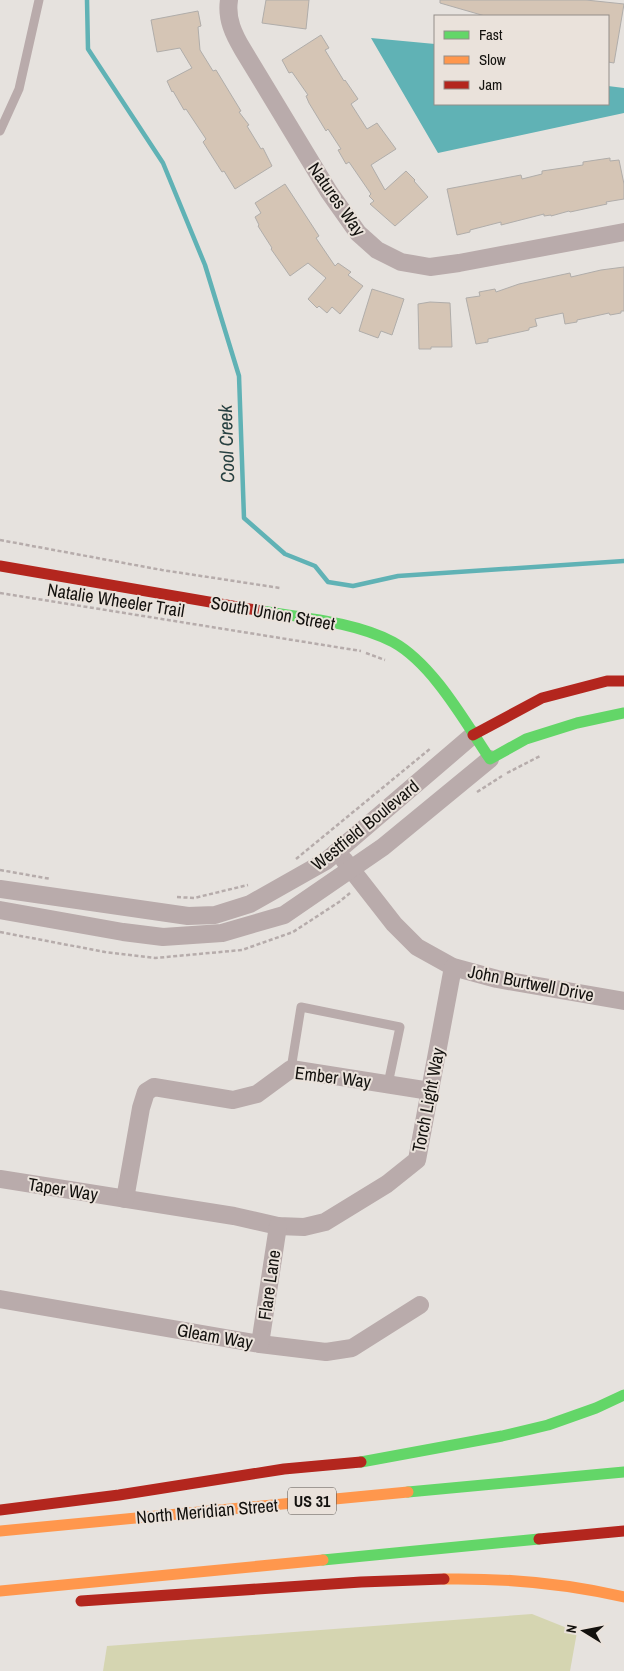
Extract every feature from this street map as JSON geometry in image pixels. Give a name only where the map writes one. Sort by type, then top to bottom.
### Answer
[{"type":"main road","name":"South Union Street","points":[[0,566],[344,625],[380,637],[397,644],[421,664],[446,694],[490,759]]},
{"type":"main road","name":"Westfield Boulevard","points":[[474,735],[542,698],[607,681],[624,681]]},
{"type":"main road","name":"Westfield Boulevard","points":[[490,759],[526,739],[577,723],[624,712]]},
{"type":"main road","points":[[0,1510],[119,1495],[284,1469],[360,1462],[540,1428],[624,1396]]},
{"type":"main road","name":"North Meridian Street","points":[[0,1531],[624,1472]]},
{"type":"main road","points":[[0,1591],[624,1531]]},
{"type":"main road","points":[[70,1602],[337,1584],[471,1578],[534,1580],[580,1587],[624,1597]]},
{"type":"street","name":"Natures Way","points":[[229,0],[228,6],[232,30],[243,50],[329,192],[358,234],[377,250],[401,262],[430,267],[624,232]]},
{"type":"street","name":"Westfield Boulevard","points":[[0,889],[188,916],[215,915],[250,904],[326,861],[474,735]]},
{"type":"street","name":"Westfield Boulevard","points":[[0,910],[123,932],[163,937],[222,933],[284,915],[383,847],[490,759]]},
{"type":"street","name":"John Burtwell Drive","points":[[338,851],[394,924],[417,947],[453,967],[497,979],[624,1001]]},
{"type":"street","name":"Torch Light Way","points":[[125,1199],[234,1216],[278,1226],[304,1227],[325,1222],[387,1184],[417,1160],[453,967]]},
{"type":"street","name":"Ember Way","points":[[125,1199],[140,1108],[146,1092],[154,1087],[234,1100],[257,1094],[290,1069],[430,1091]]},
{"type":"street","name":"Taper Way","points":[[0,1179],[125,1199]]},
{"type":"street","name":"Flare Lane","points":[[260,1344],[278,1226]]},
{"type":"street","name":"Gleam Way","points":[[0,1299],[260,1344],[326,1352],[352,1348],[420,1305]]},
{"type":"lane","points":[[0,131],[19,89],[39,0]]},
{"type":"lane","points":[[290,1069],[302,1007],[400,1027],[388,1084]]},
{"type":"path","points":[[0,540],[162,570],[280,588]]},
{"type":"path","name":"Natalie Wheeler Trail","points":[[0,593],[363,652],[389,662]]},
{"type":"path","points":[[289,864],[438,743]]},
{"type":"path","points":[[0,870],[58,880]]},
{"type":"path","points":[[175,897],[194,898],[246,886],[255,882]]},
{"type":"green space","points":[[532,1614],[577,1632],[570,1671],[103,1671],[107,1646]]},
{"type":"water","points":[[371,38],[434,44],[434,105],[609,105],[609,86],[624,88],[624,113],[438,153]]},
{"type":"building","points":[[266,0],[309,0],[306,29],[262,23]]},
{"type":"building","points":[[440,0],[586,0],[624,4],[614,63],[609,62],[609,15],[482,15],[440,3]]},
{"type":"building","points":[[198,11],[201,26],[198,27],[200,50],[213,71],[216,70],[272,166],[235,189],[203,142],[206,139],[186,109],[184,110],[167,81],[192,68],[180,48],[157,52],[151,20]]},
{"type":"building","points":[[321,35],[329,48],[325,50],[344,81],[358,99],[351,104],[367,129],[377,123],[396,149],[371,165],[385,190],[406,171],[428,197],[395,226],[370,204],[374,201],[369,196],[371,194],[349,162],[346,164],[338,150],[341,149],[328,129],[326,131],[309,103],[306,96],[308,95],[292,72],[289,73],[282,60]]},
{"type":"building","points":[[610,158],[610,161],[619,160],[624,184],[624,199],[551,216],[544,216],[544,214],[501,225],[501,222],[457,235],[447,189],[521,175],[522,179],[542,174],[542,171],[583,165],[583,162]]},
{"type":"building","points":[[285,184],[319,236],[316,238],[335,266],[338,263],[351,272],[348,275],[363,286],[340,314],[332,307],[327,313],[319,306],[317,308],[308,299],[326,278],[308,263],[290,276],[258,226],[255,217],[261,213],[255,203]]},
{"type":"building","points":[[624,267],[624,311],[621,311],[621,313],[610,315],[609,313],[565,324],[563,313],[535,319],[537,326],[529,328],[529,330],[488,339],[488,342],[476,344],[466,298],[480,296],[479,292],[495,289],[496,292],[519,284],[570,273],[571,277]]},
{"type":"building","points":[[372,289],[404,299],[392,335],[381,331],[378,338],[359,331]]},
{"type":"building","points":[[430,302],[450,303],[452,347],[419,349],[418,304]]},
{"type":"waterway","name":"Cool Creek","points":[[87,0],[88,49],[163,163],[205,265],[239,376],[244,518],[285,554],[315,566],[328,582],[353,586],[398,576],[624,561]]},
{"type":"traffic: fast","points":[[262,611],[346,625],[393,642],[422,664],[435,679],[490,759],[526,739],[577,723],[624,713]]},
{"type":"traffic: fast","points":[[361,1462],[502,1436],[548,1425],[596,1408],[624,1395]]},
{"type":"traffic: fast","points":[[408,1492],[624,1472]]},
{"type":"traffic: fast","points":[[323,1560],[539,1539]]},
{"type":"traffic: slow","points":[[0,1531],[408,1492]]},
{"type":"traffic: slow","points":[[0,1591],[323,1560]]},
{"type":"traffic: slow","points":[[444,1579],[534,1582],[624,1597]]},
{"type":"traffic: jam","points":[[0,566],[262,611]]},
{"type":"traffic: jam","points":[[473,735],[542,698],[607,681],[624,681]]},
{"type":"traffic: jam","points":[[0,1510],[119,1495],[284,1469],[361,1462]]},
{"type":"traffic: jam","points":[[539,1539],[624,1531]]},
{"type":"traffic: jam","points":[[81,1601],[361,1582],[444,1579]]}]
